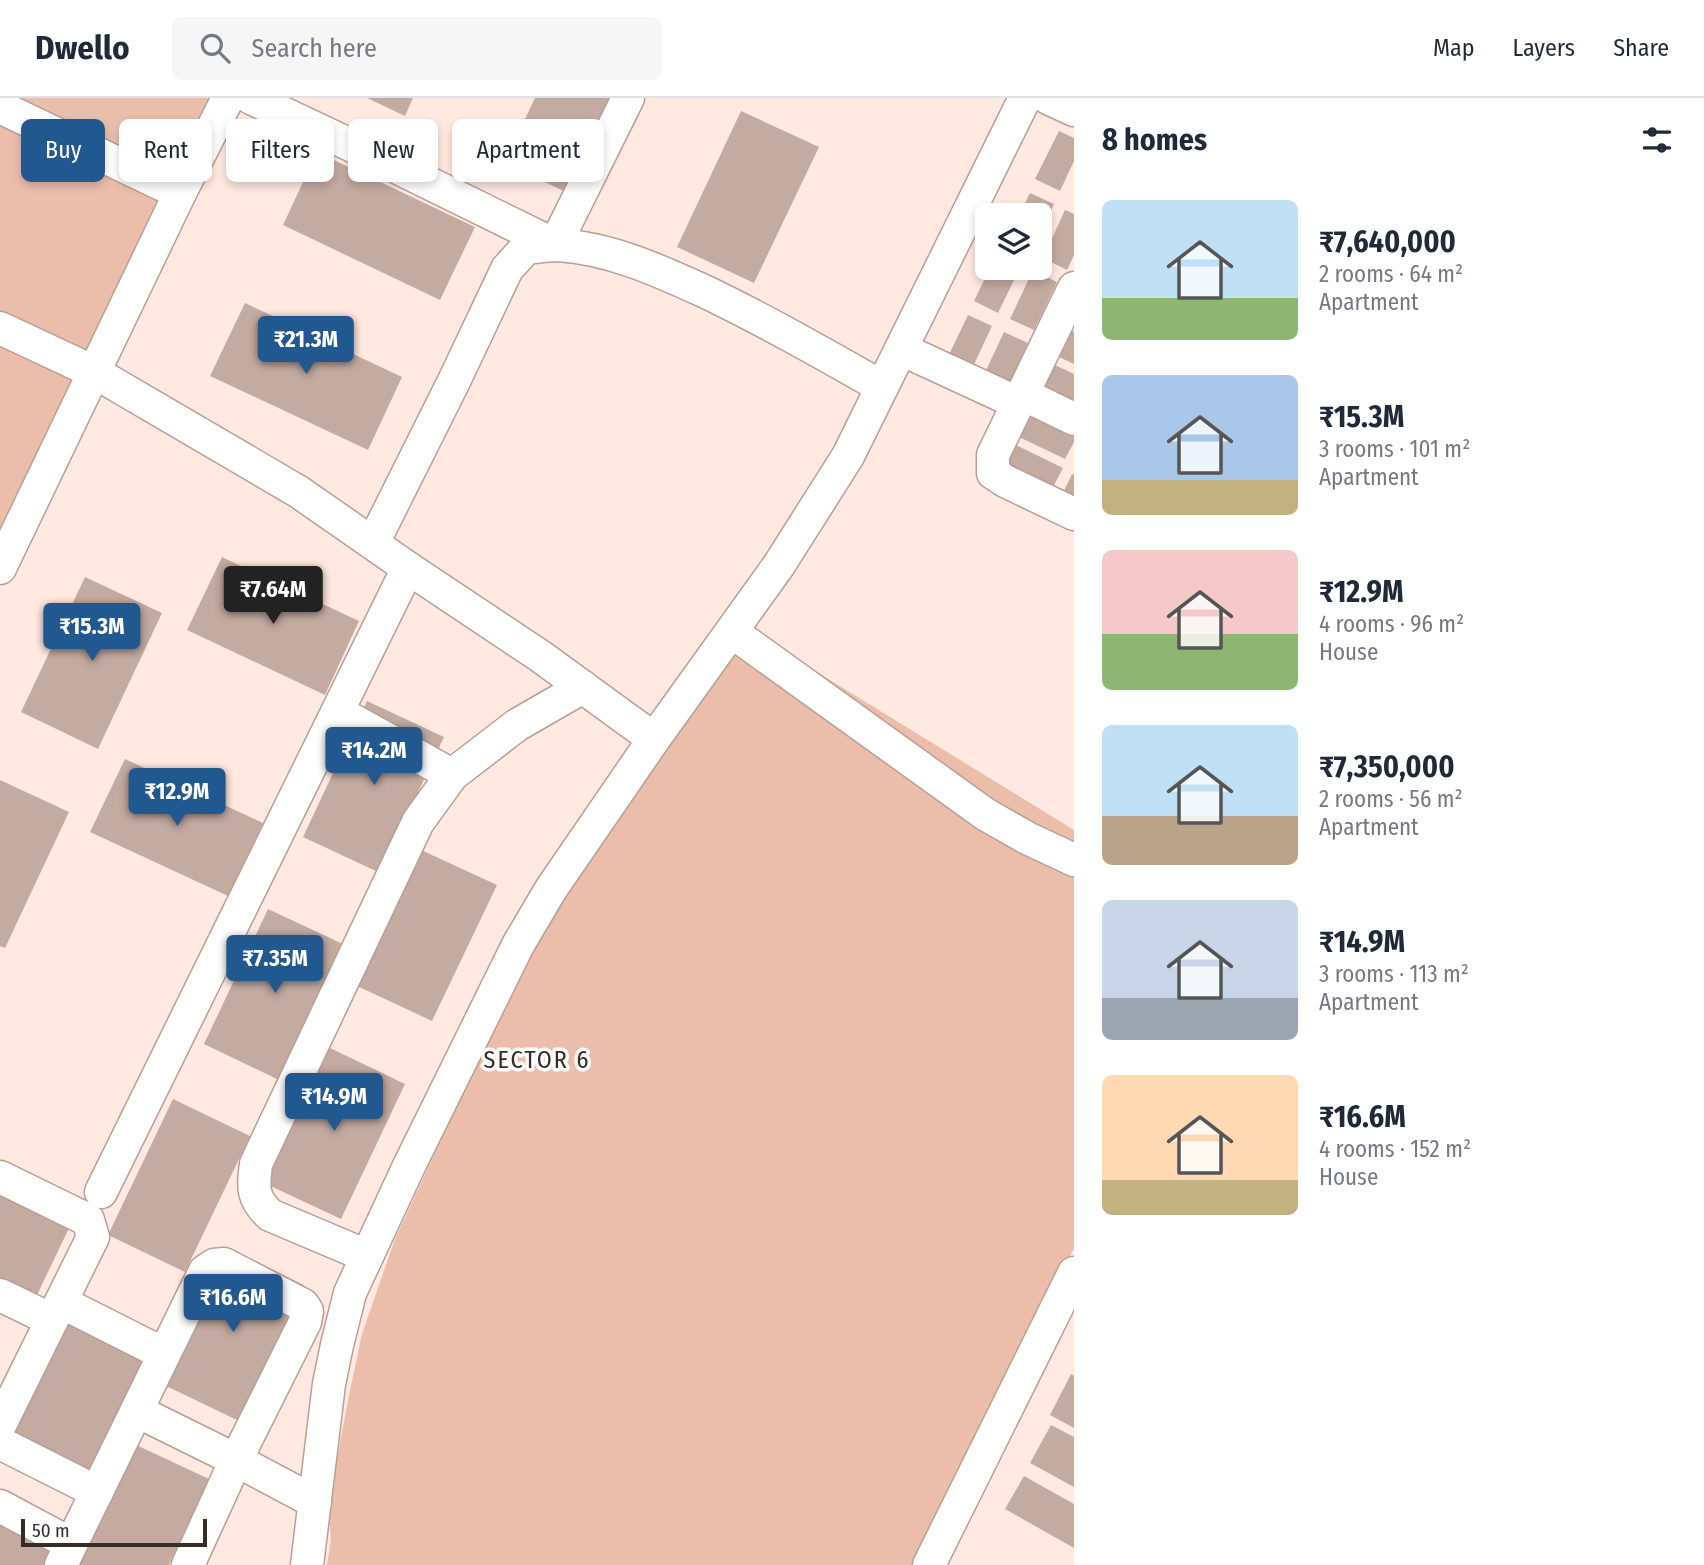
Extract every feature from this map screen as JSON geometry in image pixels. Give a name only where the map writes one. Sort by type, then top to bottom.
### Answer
[{"type":"street","points":[[0,568],[228,98]]},
{"type":"street","points":[[251,98],[555,245]]},
{"type":"street","points":[[555,245],[628,98]]},
{"type":"street","points":[[307,1565],[329,1384],[350,1293],[408,1166],[518,945],[551,889],[779,565],[848,456],[1025,98]]},
{"type":"street","points":[[1048,98],[1074,110]]},
{"type":"street","points":[[0,107],[180,193]]},
{"type":"street","points":[[373,543],[456,379],[507,269],[526,248],[555,245],[581,248],[669,275],[777,327],[882,387]]},
{"type":"street","points":[[1070,305],[993,455],[993,473],[1074,513]]},
{"type":"street","points":[[0,328],[94,372],[299,492],[540,656],[654,739]]},
{"type":"street","points":[[901,349],[1074,419]]},
{"type":"street","points":[[101,1192],[408,568]]},
{"type":"street","points":[[732,632],[985,814],[1074,860]]},
{"type":"street","points":[[367,1256],[270,1215],[258,1204],[253,1186],[256,1164],[418,822],[452,775],[517,725],[583,687]]},
{"type":"street","points":[[338,712],[452,775]]},
{"type":"street","points":[[0,1177],[88,1220],[93,1237],[1,1425],[97,1492]]},
{"type":"street","points":[[0,1506],[66,1555],[205,1270],[223,1264],[303,1305],[307,1311],[305,1322],[236,1460],[188,1565]]},
{"type":"street","points":[[929,1565],[1074,1273]]},
{"type":"street","points":[[0,1295],[56,1311],[164,1354]]},
{"type":"street","points":[[137,1411],[315,1502]]},
{"type":"shaded area","points":[[0,98],[216,98],[206,119],[119,119],[119,182],[175,182],[0,543]]},
{"type":"shaded area","points":[[752,632],[1074,830],[1074,1248],[921,1565],[327,1565],[331,1539],[328,1507],[349,1395],[362,1334],[395,1239],[468,1082],[563,893],[738,640]]},
{"type":"building","points":[[367,98],[413,98],[405,116]]},
{"type":"building","points":[[535,98],[629,98],[604,151],[604,119],[525,119]]},
{"type":"building","points":[[741,111],[819,147],[754,283],[677,247]]},
{"type":"building","points":[[1059,131],[1074,138],[1074,161],[1060,191],[1035,179]]},
{"type":"building","points":[[334,160],[348,167],[348,182],[380,182],[475,227],[440,300],[283,225],[303,182],[334,182]]},
{"type":"building","points":[[545,182],[589,182],[581,199]]},
{"type":"building","points":[[1030,193],[1052,203],[1025,203]]},
{"type":"building","points":[[1065,210],[1074,214],[1074,255],[1067,270],[1052,262],[1052,238]]},
{"type":"building","points":[[984,280],[1014,280],[998,313],[974,301]]},
{"type":"building","points":[[1028,280],[1052,280],[1057,282],[1034,330],[1010,319]]},
{"type":"building","points":[[245,303],[402,377],[368,450],[210,376]]},
{"type":"building","points":[[968,315],[992,326],[969,375],[945,363]]},
{"type":"building","points":[[1070,330],[1074,332],[1074,364],[1057,356]]},
{"type":"building","points":[[1004,332],[1028,343],[1005,392],[981,381]]},
{"type":"building","points":[[1055,365],[1074,374],[1074,405],[1042,390]]},
{"type":"building","points":[[1029,410],[1074,432],[1074,442],[1065,459],[1017,436]]},
{"type":"building","points":[[1014,444],[1063,468],[1050,493],[1002,470]]},
{"type":"building","points":[[1072,474],[1074,475],[1074,506],[1060,499]]},
{"type":"building","points":[[222,557],[359,621],[325,695],[187,630]]},
{"type":"building","points":[[85,577],[162,613],[98,749],[21,712]]},
{"type":"building","points":[[367,701],[444,737],[380,873],[303,837]]},
{"type":"building","points":[[125,759],[263,823],[228,896],[90,832]]},
{"type":"building","points":[[0,780],[69,812],[5,948],[0,946]]},
{"type":"building","points":[[419,849],[497,885],[432,1021],[355,985]]},
{"type":"building","points":[[268,909],[345,945],[281,1081],[204,1044]]},
{"type":"building","points":[[328,1047],[405,1084],[341,1219],[264,1183]]},
{"type":"building","points":[[173,1099],[250,1136],[185,1272],[108,1235]]},
{"type":"building","points":[[0,1191],[71,1224],[36,1297],[0,1280]]},
{"type":"building","points":[[227,1248],[304,1285],[239,1421],[162,1384]]},
{"type":"building","points":[[79,1300],[156,1336],[91,1472],[14,1435]]},
{"type":"building","points":[[1071,1374],[1074,1376],[1074,1428],[1050,1415]]},
{"type":"building","points":[[1051,1425],[1074,1437],[1074,1487],[1030,1463]]},
{"type":"building","points":[[132,1443],[209,1479],[169,1565],[74,1565]]},
{"type":"building","points":[[1024,1476],[1074,1504],[1074,1548],[1005,1509]]},
{"type":"building","points":[[0,1510],[60,1538],[47,1565],[0,1565]]},
{"type":"district","name":"SECTOR 6","points":[[537,1060]]}]
